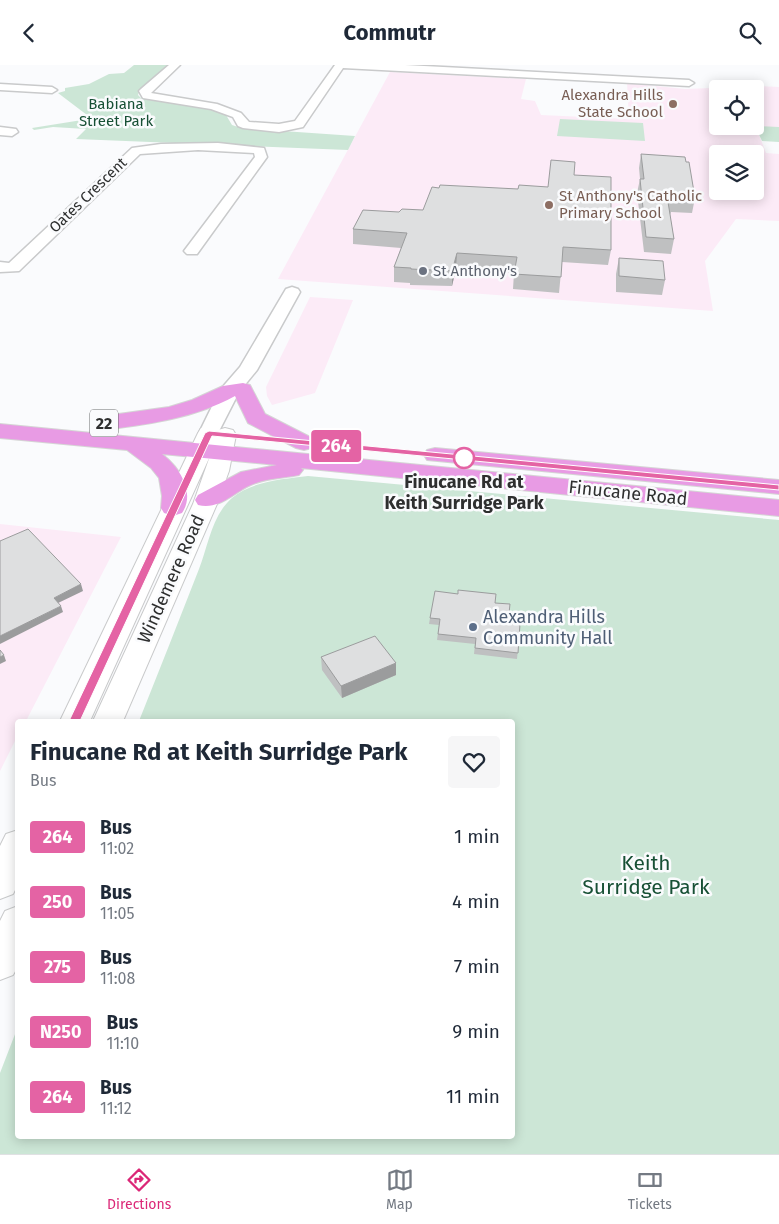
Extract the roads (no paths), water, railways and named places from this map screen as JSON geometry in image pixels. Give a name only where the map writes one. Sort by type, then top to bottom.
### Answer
[{"type":"highway","points":[[104,423],[186,410],[213,400],[240,383],[256,418],[304,443]]},
{"type":"highway","name":"Finucane Road","points":[[0,413],[104,423],[344,465],[779,508]]},
{"type":"highway","name":"Finucane Road","points":[[0,431],[133,445],[304,443],[779,487]]},
{"type":"highway","points":[[133,445],[162,464],[175,487],[173,508]]},
{"type":"highway","points":[[207,500],[249,477],[274,472],[344,465]]},
{"type":"main road","name":"Windemere Road","points":[[109,719],[207,500],[215,443]]},
{"type":"main road","name":"Windemere Road","points":[[76,719],[173,508],[215,443]]},
{"type":"main road","points":[[0,883],[15,851]]},
{"type":"main road","points":[[0,962],[15,930]]},
{"type":"street","points":[[175,65],[146,91],[147,96],[213,106],[237,115],[242,123],[247,125],[279,128],[299,124],[340,65]]},
{"type":"street","points":[[345,65],[436,67],[689,83]]},
{"type":"street","points":[[0,87],[52,90]]},
{"type":"street","name":"Oates Crescent","points":[[6,267],[136,151],[157,147],[243,147],[260,151],[261,157],[192,251]]},
{"type":"street","points":[[215,443],[240,383],[292,292]]},
{"type":"place","name":"Alexandra Hills State School","points":[[673,104]]},
{"type":"place","name":"St Anthony's Catholic Primary School","points":[[549,205]]},
{"type":"place","name":"St Anthony's","points":[[423,271]]},
{"type":"place","name":"Finucane Rd at Keith Surridge Park","points":[[464,458]]},
{"type":"place","name":"Alexandra Hills Community Hall","points":[[473,627]]},
{"type":"park label","name":"Babiana Street Park","points":[[116,112]]},
{"type":"park label","name":"Keith Surridge Park","points":[[646,875]]}]
